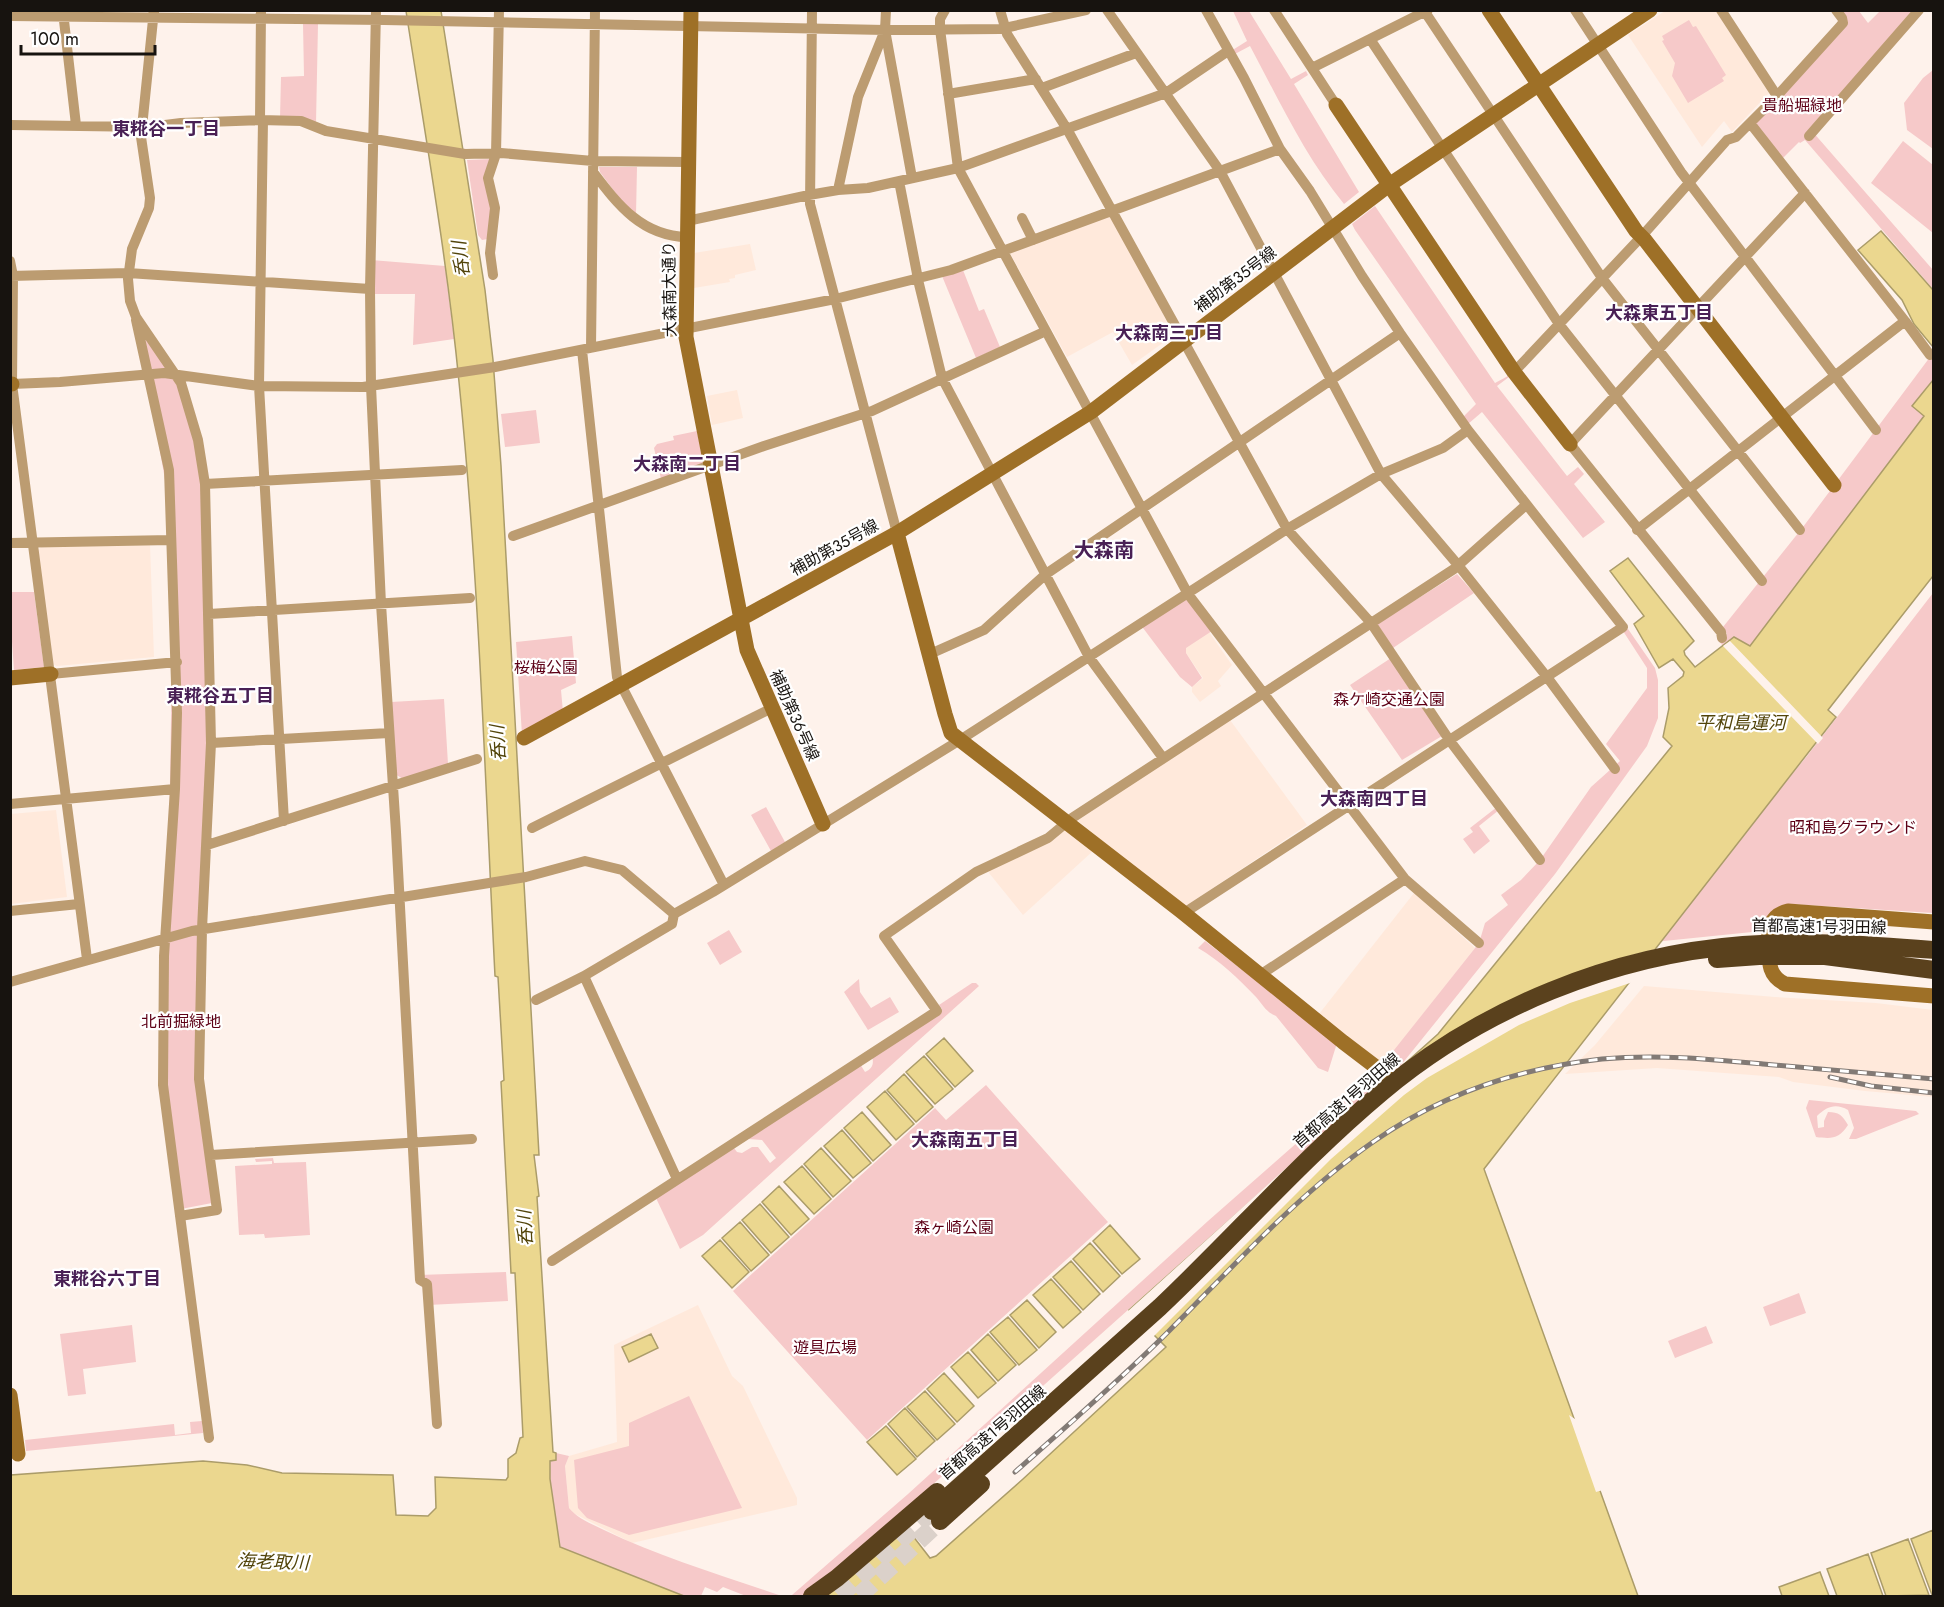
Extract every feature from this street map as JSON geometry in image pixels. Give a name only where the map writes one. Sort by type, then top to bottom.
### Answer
[{"type":"highway","points":[[1742,945],[1820,934],[1867,934],[1934,939]]},
{"type":"highway","name":"首都高速1号羽田線","points":[[1085,1383],[1309,1158],[1381,1092],[1411,1068],[1450,1043],[1508,1011],[1569,984],[1612,970],[1669,956],[1742,945],[1819,943],[1934,950]]},
{"type":"highway","points":[[1818,955],[1934,970]]},
{"type":"highway","name":"首都高速1号羽田線","points":[[936,1516],[1085,1383],[1203,1282],[1315,1168],[1360,1126],[1419,1078],[1456,1054],[1541,1009],[1572,996],[1638,975],[1722,959],[1818,955],[1934,961]]},
{"type":"highway","points":[[812,1596],[837,1578],[928,1500],[1248,1210],[1309,1158]]},
{"type":"street","points":[[493,275],[490,253],[495,208],[488,178],[496,154],[499,10]]},
{"type":"street","points":[[595,10],[593,167],[586,349],[598,505],[616,670],[621,686],[724,885]]},
{"type":"street","points":[[812,10],[809,195],[951,733],[1184,913],[1385,1074]]},
{"type":"street","points":[[886,10],[885,30],[912,178]]},
{"type":"street","points":[[945,10],[940,19],[940,29],[958,168],[1188,594],[1405,879],[1479,943]]},
{"type":"street","points":[[1000,10],[1002,29],[1067,129],[1287,529],[1371,622],[1450,741],[1540,860]]},
{"type":"street","points":[[10,16],[63,14],[376,15],[405,21],[595,25],[691,18],[812,29],[885,30],[1002,29],[1086,10]]},
{"type":"street","points":[[1107,10],[1220,171],[1381,474],[1458,564],[1547,677],[1615,769]]},
{"type":"street","points":[[1184,913],[1623,627],[1468,430],[1400,333],[1280,149],[1206,10]]},
{"type":"street","points":[[1274,10],[1514,372],[1637,530],[1721,632],[1722,638]]},
{"type":"street","points":[[1489,10],[1612,197],[1834,485]]},
{"type":"street","points":[[1575,10],[1689,183],[1876,430]]},
{"type":"street","points":[[1721,10],[1777,96]]},
{"type":"street","points":[[1514,372],[1642,236],[1727,140],[1736,137],[1777,96],[1843,23],[1836,10]]},
{"type":"street","points":[[1809,136],[1919,10]]},
{"type":"street","points":[[1312,68],[1370,39],[1406,15],[1426,11],[1493,116],[1602,278],[1800,530]]},
{"type":"street","name":"補助第35号線","points":[[524,738],[897,533],[1091,412],[1389,185],[1646,11]]},
{"type":"street","points":[[63,14],[76,125]]},
{"type":"street","points":[[154,14],[141,137],[150,198],[147,213],[132,249],[128,273],[130,302],[136,317],[169,470],[177,662],[175,789],[164,938],[163,1093],[173,1176],[184,1215],[209,1438]]},
{"type":"street","points":[[261,15],[259,386],[284,821]]},
{"type":"street","points":[[376,15],[370,289],[374,476],[420,1280],[427,1284],[437,1424]]},
{"type":"street","name":"大森南大通り","points":[[691,18],[686,329],[742,618]]},
{"type":"street","points":[[838,190],[858,97],[885,30]]},
{"type":"street","points":[[1370,39],[1559,324],[1762,581]]},
{"type":"street","points":[[687,221],[809,195],[868,188],[958,168],[1166,93],[1228,51]]},
{"type":"street","points":[[948,94],[1039,84],[1136,53]]},
{"type":"street","points":[[10,125],[142,126],[262,120],[301,122],[326,131],[465,154],[496,154],[593,167],[688,162]]},
{"type":"street","points":[[1750,123],[1930,355]]},
{"type":"street","points":[[11,384],[72,381],[148,373],[259,386],[371,386],[495,367],[835,299],[951,270],[1280,149]]},
{"type":"street","points":[[593,167],[620,207],[638,222],[667,235],[687,237]]},
{"type":"street","points":[[899,181],[918,278],[942,378],[1089,657],[1163,758]]},
{"type":"street","points":[[1570,444],[1805,193]]},
{"type":"street","points":[[1022,218],[1033,240]]},
{"type":"street","points":[[10,261],[12,276],[11,384],[87,959]]},
{"type":"street","points":[[12,276],[128,273],[370,289]]},
{"type":"street","points":[[136,317],[181,382],[198,440],[205,484],[211,743],[207,845],[197,930],[200,1079],[217,1210],[184,1215]]},
{"type":"street","points":[[1637,530],[1905,321]]},
{"type":"street","points":[[513,536],[865,412],[1046,331]]},
{"type":"street","points":[[930,654],[984,630],[1046,574],[1400,333]]},
{"type":"street","points":[[536,1000],[584,976],[672,924],[674,914],[960,740],[1287,529],[1381,474],[1443,448],[1468,430]]},
{"type":"street","points":[[205,484],[462,470]]},
{"type":"street","points":[[552,1261],[937,1011],[884,936],[976,872],[1048,838],[1065,823],[1458,564],[1526,505]]},
{"type":"street","points":[[10,543],[171,540]]},
{"type":"street","points":[[209,614],[470,598]]},
{"type":"street","name":"補助第36号線","points":[[742,618],[747,650],[823,824]]},
{"type":"street","points":[[10,678],[177,662]]},
{"type":"street","points":[[532,828],[772,708]]},
{"type":"street","points":[[211,743],[389,733]]},
{"type":"street","points":[[207,845],[477,759]]},
{"type":"street","points":[[10,804],[175,789]]},
{"type":"street","points":[[10,981],[197,930],[526,877],[585,861],[619,868],[674,914]]},
{"type":"street","points":[[1260,975],[1405,879]]},
{"type":"street","points":[[10,911],[79,904]]},
{"type":"street","points":[[1934,922],[1788,911],[1774,918],[1768,933],[1770,970],[1777,979],[1785,984],[1934,996]]},
{"type":"street","points":[[584,976],[677,1179]]},
{"type":"street","points":[[211,1155],[472,1140]]},
{"type":"street","points":[[10,1395],[18,1454]]},
{"type":"shaded area","points":[[1665,11],[1716,11],[1769,93],[1732,132],[1724,121],[1702,147],[1628,35]]},
{"type":"shaded area","points":[[1108,216],[1112,217],[1174,335],[1132,365],[1113,332],[1067,357],[1010,253]]},
{"type":"shaded area","points":[[750,244],[756,270],[735,275],[735,278],[729,279],[730,282],[694,288],[694,253]]},
{"type":"shaded area","points":[[737,390],[743,418],[712,425],[707,396]]},
{"type":"shaded area","points":[[150,545],[154,657],[57,666],[53,664],[38,550],[42,546]]},
{"type":"shaded area","points":[[1209,632],[1232,665],[1218,681],[1221,686],[1200,702],[1192,692],[1192,687],[1203,678],[1186,653],[1186,647]]},
{"type":"shaded area","points":[[1230,720],[1307,825],[1186,906],[1178,904],[1077,820]]},
{"type":"shaded area","points":[[56,810],[67,897],[11,904],[11,814]]},
{"type":"shaded area","points":[[1064,827],[1093,851],[1023,915],[989,873],[990,869]]},
{"type":"shaded area","points":[[1414,893],[1475,948],[1382,1066],[1319,1014]]},
{"type":"shaded area","points":[[1644,986],[1876,1003],[1933,1010],[1933,1097],[1793,1082],[1779,1077],[1657,1068],[1565,1074],[1595,1045]]},
{"type":"shaded area","points":[[698,1305],[732,1376],[743,1386],[797,1498],[797,1505],[632,1543],[573,1513],[569,1508],[565,1466],[569,1456],[617,1442],[614,1345]]},
{"type":"green space","points":[[1233,11],[1249,11],[1291,79],[1306,71],[1308,75],[1294,84],[1359,192],[1344,204],[1305,148],[1250,46],[1233,55],[1231,51],[1247,41]]},
{"type":"green space","name":"貴船堀緑地","points":[[1836,11],[1859,11],[1868,23],[1880,11],[1919,11],[1812,131],[1933,270],[1933,289],[1805,140],[1799,142],[1780,161],[1750,123],[1843,23]]},
{"type":"green space","points":[[1689,20],[1693,27],[1696,26],[1726,75],[1722,78],[1724,81],[1688,103],[1672,76],[1675,63],[1662,41],[1664,40],[1662,36]]},
{"type":"green space","points":[[303,24],[318,24],[316,123],[280,118],[281,77],[304,76]]},
{"type":"green space","points":[[1933,70],[1933,149],[1907,130],[1904,103],[1923,78]]},
{"type":"green space","points":[[1903,141],[1933,165],[1933,233],[1871,183]]},
{"type":"green space","points":[[491,159],[491,209],[488,239],[482,240],[478,235],[467,160]]},
{"type":"green space","points":[[599,167],[637,167],[636,215],[622,202],[600,172]]},
{"type":"green space","points":[[1375,206],[1495,383],[1509,377],[1497,386],[1567,476],[1578,467],[1584,474],[1574,484],[1605,522],[1583,538],[1482,412],[1468,424],[1463,417],[1476,404],[1352,224]]},
{"type":"green space","points":[[371,260],[445,266],[454,339],[413,345],[415,294],[371,294]]},
{"type":"green space","points":[[963,270],[979,311],[984,309],[1000,347],[976,358],[942,276]]},
{"type":"green space","name":"北前掘緑地","points":[[138,326],[175,376],[195,441],[203,484],[208,671],[198,1081],[212,1203],[181,1209],[165,1090],[174,531]]},
{"type":"green space","points":[[1933,353],[1933,380],[1912,406],[1925,415],[1750,646],[1734,637],[1723,646],[1717,639],[1727,634],[1723,627],[1803,527]]},
{"type":"green space","points":[[536,410],[540,443],[505,447],[501,414]]},
{"type":"green space","points":[[697,431],[703,463],[661,479],[654,448],[657,444],[674,440],[673,436]]},
{"type":"green space","points":[[1457,574],[1474,593],[1393,648],[1377,624]]},
{"type":"green space","points":[[10,592],[34,592],[44,667],[14,670]]},
{"type":"green space","name":"昭和島グラウンド","points":[[1933,593],[1933,913],[1790,904],[1772,913],[1762,931],[1654,942],[1807,756]]},
{"type":"green space","points":[[1188,594],[1215,629],[1186,648],[1186,653],[1202,678],[1192,687],[1180,677],[1140,624]]},
{"type":"green space","points":[[1628,629],[1655,668],[1658,680],[1658,718],[1647,746],[1555,874],[1389,1080],[1260,1192],[808,1596],[746,1596],[723,1587],[717,1592],[705,1587],[701,1596],[684,1596],[560,1548],[550,1479],[550,1461],[556,1460],[556,1453],[569,1456],[565,1466],[569,1508],[581,1518],[625,1540],[669,1557],[779,1595],[792,1595],[908,1494],[1208,1221],[1375,1074],[1479,943],[1485,923],[1508,905],[1501,895],[1521,880],[1540,860],[1591,787],[1620,761],[1606,744],[1647,688],[1647,668],[1623,631]]},
{"type":"green space","name":"桜梅公園","points":[[572,636],[576,683],[561,690],[563,712],[522,735],[516,642]]},
{"type":"green space","name":"森ケ崎交通公園","points":[[1391,658],[1442,736],[1402,760],[1350,685]]},
{"type":"green space","points":[[444,699],[448,764],[403,779],[395,774],[391,702]]},
{"type":"green space","points":[[766,807],[785,842],[771,851],[751,815]]},
{"type":"green space","points":[[1497,807],[1499,810],[1479,826],[1490,841],[1474,854],[1463,839],[1473,832],[1470,828]]},
{"type":"green space","points":[[729,930],[742,952],[720,965],[707,943]]},
{"type":"green space","points":[[1205,941],[1337,1043],[1328,1072],[1318,1068],[1276,1016],[1267,1010],[1236,977],[1198,948]]},
{"type":"green space","points":[[859,979],[860,992],[871,1008],[890,997],[899,1012],[868,1030],[844,992]]},
{"type":"green space","points":[[972,983],[979,986],[703,1235],[680,1249],[656,1198],[734,1148],[737,1152],[742,1153],[752,1147],[758,1147],[770,1163],[776,1158],[762,1140],[748,1139],[860,1064],[865,1072],[868,1071],[872,1066],[872,1056],[942,1009],[939,1005]]},
{"type":"green space","name":"森ヶ崎公園","points":[[986,1085],[1108,1222],[867,1440],[733,1291],[935,1108],[946,1120]]},
{"type":"green space","points":[[1809,1100],[1916,1111],[1919,1114],[1856,1139],[1849,1139],[1854,1128],[1848,1110],[1832,1107],[1817,1116],[1818,1128],[1824,1127],[1828,1112],[1840,1115],[1848,1125],[1835,1137],[1816,1137],[1806,1108]]},
{"type":"green space","points":[[273,1158],[274,1163],[306,1162],[310,1235],[265,1238],[264,1234],[239,1235],[235,1166],[272,1164],[272,1161],[256,1162],[255,1159]]},
{"type":"green space","points":[[506,1272],[508,1301],[428,1305],[419,1275]]},
{"type":"green space","points":[[1799,1293],[1806,1313],[1770,1326],[1763,1307]]},
{"type":"green space","points":[[132,1325],[136,1362],[83,1369],[86,1394],[68,1396],[60,1334]]},
{"type":"green space","points":[[1706,1326],[1713,1343],[1675,1358],[1668,1341]]},
{"type":"green space","points":[[689,1396],[742,1508],[629,1535],[587,1518],[578,1508],[574,1460],[629,1446],[629,1423]]},
{"type":"green space","points":[[202,1421],[203,1433],[26,1451],[25,1440],[174,1424],[175,1435],[191,1433],[190,1422]]},
{"type":"water","points":[[406,11],[441,11],[485,290],[493,360],[501,466],[539,1155],[534,1155],[539,1196],[537,1197],[553,1452],[556,1453],[556,1460],[550,1461],[550,1479],[560,1547],[684,1596],[11,1596],[11,1475],[203,1461],[247,1465],[282,1473],[393,1475],[396,1515],[428,1516],[436,1508],[435,1477],[506,1480],[508,1459],[516,1453],[520,1438],[523,1437],[515,1273],[511,1273],[501,1082],[504,1080],[498,977],[495,976],[481,679],[466,456],[448,289]]},
{"type":"water","points":[[1881,231],[1933,290],[1933,347],[1914,324],[1902,300],[1858,250]]},
{"type":"water","name":"平和島運河","points":[[1933,380],[1933,576],[1828,710],[1836,717],[1484,1169],[1638,1596],[820,1596],[906,1527],[930,1558],[936,1556],[1166,1347],[1129,1310],[1438,1034],[1672,746],[1663,737],[1669,708],[1668,688],[1683,676],[1684,672],[1673,659],[1659,668],[1634,624],[1644,616],[1610,571],[1628,558],[1694,641],[1684,651],[1695,667],[1734,637],[1750,646],[1924,416],[1912,406]]},
{"type":"water","points":[[944,1038],[973,1071],[955,1087],[926,1054]]},
{"type":"water","points":[[924,1056],[953,1089],[935,1104],[906,1072]]},
{"type":"water","points":[[904,1074],[933,1107],[916,1122],[887,1090]]},
{"type":"water","points":[[885,1091],[914,1124],[896,1140],[867,1107]]},
{"type":"water","points":[[862,1112],[891,1145],[873,1161],[844,1128]]},
{"type":"water","points":[[842,1130],[871,1163],[853,1178],[824,1146]]},
{"type":"water","points":[[821,1148],[851,1181],[833,1197],[804,1164]]},
{"type":"water","points":[[802,1166],[831,1199],[814,1214],[784,1182]]},
{"type":"water","points":[[779,1186],[809,1219],[791,1235],[762,1202]]},
{"type":"water","points":[[760,1204],[789,1237],[771,1253],[742,1220]]},
{"type":"water","points":[[740,1222],[769,1255],[751,1271],[722,1238]]},
{"type":"water","points":[[1110,1225],[1140,1259],[1122,1274],[1093,1241]]},
{"type":"water","points":[[720,1240],[749,1272],[732,1288],[702,1256]]},
{"type":"water","points":[[1090,1243],[1120,1276],[1103,1292],[1073,1259]]},
{"type":"water","points":[[1071,1261],[1100,1294],[1083,1310],[1053,1277]]},
{"type":"water","points":[[1051,1279],[1081,1312],[1063,1328],[1033,1295]]},
{"type":"water","points":[[1027,1300],[1056,1332],[1039,1348],[1010,1315]]},
{"type":"water","points":[[1008,1317],[1037,1350],[1019,1365],[990,1332]]},
{"type":"water","points":[[651,1334],[658,1348],[629,1362],[622,1347]]},
{"type":"water","points":[[988,1334],[1016,1365],[998,1381],[971,1350]]},
{"type":"water","points":[[968,1352],[996,1383],[978,1398],[951,1367]]},
{"type":"water","points":[[944,1373],[974,1406],[957,1422],[927,1389]]},
{"type":"water","points":[[925,1391],[955,1424],[937,1440],[907,1407]]},
{"type":"water","points":[[905,1408],[935,1441],[917,1457],[888,1424]]},
{"type":"water","points":[[886,1426],[916,1459],[897,1475],[867,1442]]},
{"type":"water","points":[[1933,1530],[1934,1594],[1932,1595],[1911,1539]]},
{"type":"water","points":[[1908,1539],[1929,1595],[1886,1596],[1871,1553]]},
{"type":"water","points":[[1868,1554],[1883,1596],[1837,1596],[1827,1569]]},
{"type":"water","points":[[1820,1572],[1829,1596],[1782,1596],[1779,1587]]},
{"type":"pier","points":[[1730,641],[1823,738],[1818,744],[1723,646]]},
{"type":"pier","points":[[1660,948],[1633,982],[1570,1003],[1519,1025],[1427,1078],[1404,1095],[1331,1159],[1153,1337],[1127,1312],[1390,1074],[1427,1048],[1628,956]]},
{"type":"pier","points":[[1569,1415],[1578,1421],[1603,1490],[1596,1492]]},
{"type":"tunnel","points":[[839,1596],[932,1511]]},
{"type":"tunnel","points":[[859,1596],[940,1521]]},
{"type":"railway","points":[[1015,1472],[1132,1367],[1267,1232],[1318,1185],[1373,1142],[1399,1125],[1454,1097],[1482,1086],[1541,1069],[1571,1063],[1622,1058],[1703,1059],[1934,1079]]},
{"type":"railway","points":[[1830,1077],[1871,1086],[1934,1093]]},
{"type":"district","name":"東糀谷一丁目","points":[[166,129]]},
{"type":"district","name":"大森東五丁目","points":[[1659,313]]},
{"type":"district","name":"大森南三丁目","points":[[1169,333]]},
{"type":"district","name":"大森南二丁目","points":[[687,464]]},
{"type":"district","name":"大森南","points":[[1104,550]]},
{"type":"district","name":"東糀谷五丁目","points":[[220,696]]},
{"type":"district","name":"大森南四丁目","points":[[1374,799]]},
{"type":"district","name":"大森南五丁目","points":[[965,1140]]},
{"type":"district","name":"東糀谷六丁目","points":[[107,1279]]},
{"type":"water label","name":"呑川","points":[[461,259]]},
{"type":"water label","name":"呑川","points":[[498,743]]},
{"type":"water label","name":"呑川","points":[[525,1228]]},
{"type":"water label","name":"海老取川","points":[[273,1562]]},
{"type":"park label","name":"遊具広場","points":[[825,1347]]}]
